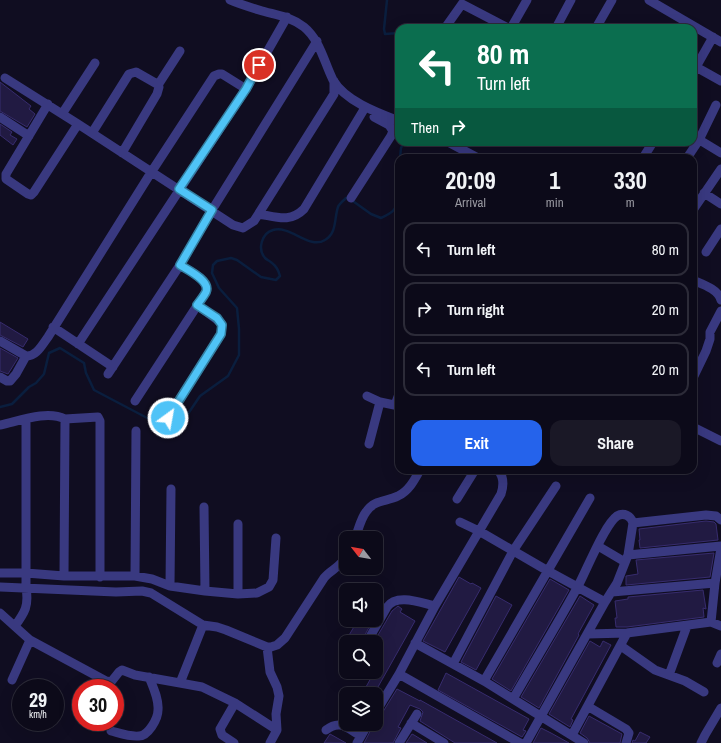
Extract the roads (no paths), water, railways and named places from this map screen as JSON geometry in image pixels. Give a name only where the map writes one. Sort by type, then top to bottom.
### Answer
[{"type":"street","points":[[230,0],[259,10],[287,17],[303,26],[316,42],[334,81],[348,95],[369,110],[395,120]]},
{"type":"street","points":[[512,24],[527,0]]},
{"type":"street","points":[[558,24],[571,0]]},
{"type":"street","points":[[598,24],[612,0]]},
{"type":"street","points":[[649,0],[690,24]]},
{"type":"street","points":[[448,24],[462,4],[501,24]]},
{"type":"street","points":[[78,344],[246,89],[287,17]]},
{"type":"street","points":[[697,28],[721,42]]},
{"type":"street","points":[[697,63],[712,37]]},
{"type":"street","points":[[54,327],[78,344],[110,371],[180,265],[212,210],[316,42]]},
{"type":"street","points":[[122,153],[157,94],[159,87],[158,85],[180,51]]},
{"type":"street","points":[[62,114],[95,63]]},
{"type":"street","points":[[697,69],[721,81]]},
{"type":"street","points":[[92,133],[129,74],[136,72],[158,85]]},
{"type":"street","points":[[0,341],[26,356],[31,356],[36,353],[48,337],[152,171],[214,76],[222,74],[246,89]]},
{"type":"street","points":[[5,78],[152,171],[233,225],[243,228],[254,221],[259,214],[334,94],[334,81]]},
{"type":"street","points":[[334,94],[389,125],[393,131],[388,143],[351,198]]},
{"type":"street","points":[[48,104],[7,171],[5,176],[8,180],[31,195],[78,124]]},
{"type":"street","points":[[697,136],[716,105]]},
{"type":"street","points":[[259,214],[289,218],[295,216],[304,209],[364,111]]},
{"type":"street","points":[[0,117],[29,136]]},
{"type":"street","points":[[697,139],[721,152]]},
{"type":"street","points":[[456,146],[470,154]]},
{"type":"street","points":[[697,204],[721,169]]},
{"type":"street","points":[[704,193],[721,204]]},
{"type":"street","points":[[706,252],[721,230]]},
{"type":"street","points":[[135,401],[206,292],[206,286],[202,280],[180,265]]},
{"type":"street","points":[[697,282],[716,293],[721,300]]},
{"type":"street","points":[[168,418],[221,334],[222,325],[220,322],[197,305]]},
{"type":"street","points":[[697,370],[706,351],[710,339],[710,332],[721,311]]},
{"type":"street","points":[[0,377],[10,381],[16,374],[26,356]]},
{"type":"street","points":[[367,396],[380,402],[395,406]]},
{"type":"street","points":[[369,444],[380,402]]},
{"type":"street","points":[[0,425],[32,417],[58,416],[65,419],[98,417],[100,421],[100,577]]},
{"type":"street","points":[[15,626],[26,608],[27,597],[26,419]]},
{"type":"street","points":[[64,576],[65,419]]},
{"type":"street","points":[[697,428],[721,441]]},
{"type":"street","points":[[135,576],[136,431]]},
{"type":"street","points":[[358,531],[365,513],[370,507],[378,501],[399,496],[409,488],[418,474]]},
{"type":"street","points":[[457,499],[472,474]]},
{"type":"street","points":[[383,700],[399,674],[435,606],[501,494],[503,480],[501,474]]},
{"type":"street","points":[[453,664],[513,551],[556,486]]},
{"type":"street","points":[[170,586],[171,489]]},
{"type":"street","points":[[484,681],[590,498]]},
{"type":"street","points":[[204,507],[204,591]]},
{"type":"street","points":[[513,699],[578,587],[604,533],[616,517],[624,514],[627,515],[632,519],[633,523],[627,558],[617,583],[526,743]]},
{"type":"street","points":[[633,523],[706,515],[716,516],[721,520]]},
{"type":"street","points":[[460,522],[479,531],[548,572],[605,602]]},
{"type":"street","points":[[238,524],[238,594]]},
{"type":"street","points":[[0,573],[100,577],[135,576],[152,579],[170,586],[204,591],[238,594],[257,593],[269,587],[273,580],[276,538]]},
{"type":"street","points":[[598,546],[627,558],[721,547],[715,582],[711,622]]},
{"type":"street","points":[[0,587],[116,592],[136,590],[151,593],[203,625],[217,627],[267,647],[271,647],[285,638],[324,578],[328,573],[339,566]]},
{"type":"street","points":[[612,592],[715,582]]},
{"type":"street","points":[[371,635],[387,607],[394,600],[435,606]]},
{"type":"street","points":[[0,613],[30,640],[106,681],[112,682],[122,670],[135,675],[202,687],[235,703],[277,730]]},
{"type":"street","points":[[587,634],[627,633],[711,622],[721,626]]},
{"type":"street","points":[[180,683],[203,625]]},
{"type":"street","points":[[669,675],[687,626]]},
{"type":"street","points":[[572,735],[627,633]]},
{"type":"street","points":[[12,679],[30,640]]},
{"type":"street","points":[[415,643],[484,681],[584,743]]},
{"type":"street","points":[[621,646],[655,670],[685,681],[704,692]]},
{"type":"street","points":[[267,647],[270,672],[277,687],[279,696],[276,714],[277,730],[270,743]]},
{"type":"street","points":[[717,663],[721,654]]},
{"type":"street","points":[[399,674],[520,743]]},
{"type":"street","points":[[111,731],[139,736],[146,734],[152,726],[158,711],[155,693],[149,677]]},
{"type":"street","points":[[234,743],[222,735],[220,729],[235,703]]},
{"type":"street","points":[[589,706],[626,729],[629,733],[626,743]]},
{"type":"street","points":[[701,743],[721,708]]},
{"type":"street","points":[[399,743],[417,714]]},
{"type":"street","points":[[411,723],[444,743]]},
{"type":"street","points":[[326,730],[335,724],[340,724],[359,739]]},
{"type":"waterway","points":[[387,0],[384,29],[385,34],[395,33]]},
{"type":"waterway","points":[[400,154],[402,146]]},
{"type":"waterway","points":[[0,407],[12,404],[29,387],[36,383],[44,374],[49,353],[60,348],[84,363],[86,373],[94,390],[170,430],[177,430],[200,396],[228,376],[239,355],[237,308],[219,288],[212,273],[213,265],[217,261],[231,258],[237,260],[261,277],[276,280],[280,276],[278,271],[276,267],[265,258],[261,250],[262,242],[266,234],[269,232],[280,229],[306,240],[319,242],[325,240],[332,234],[338,207],[346,198],[350,199],[371,214],[381,218],[389,214],[395,208]]}]
